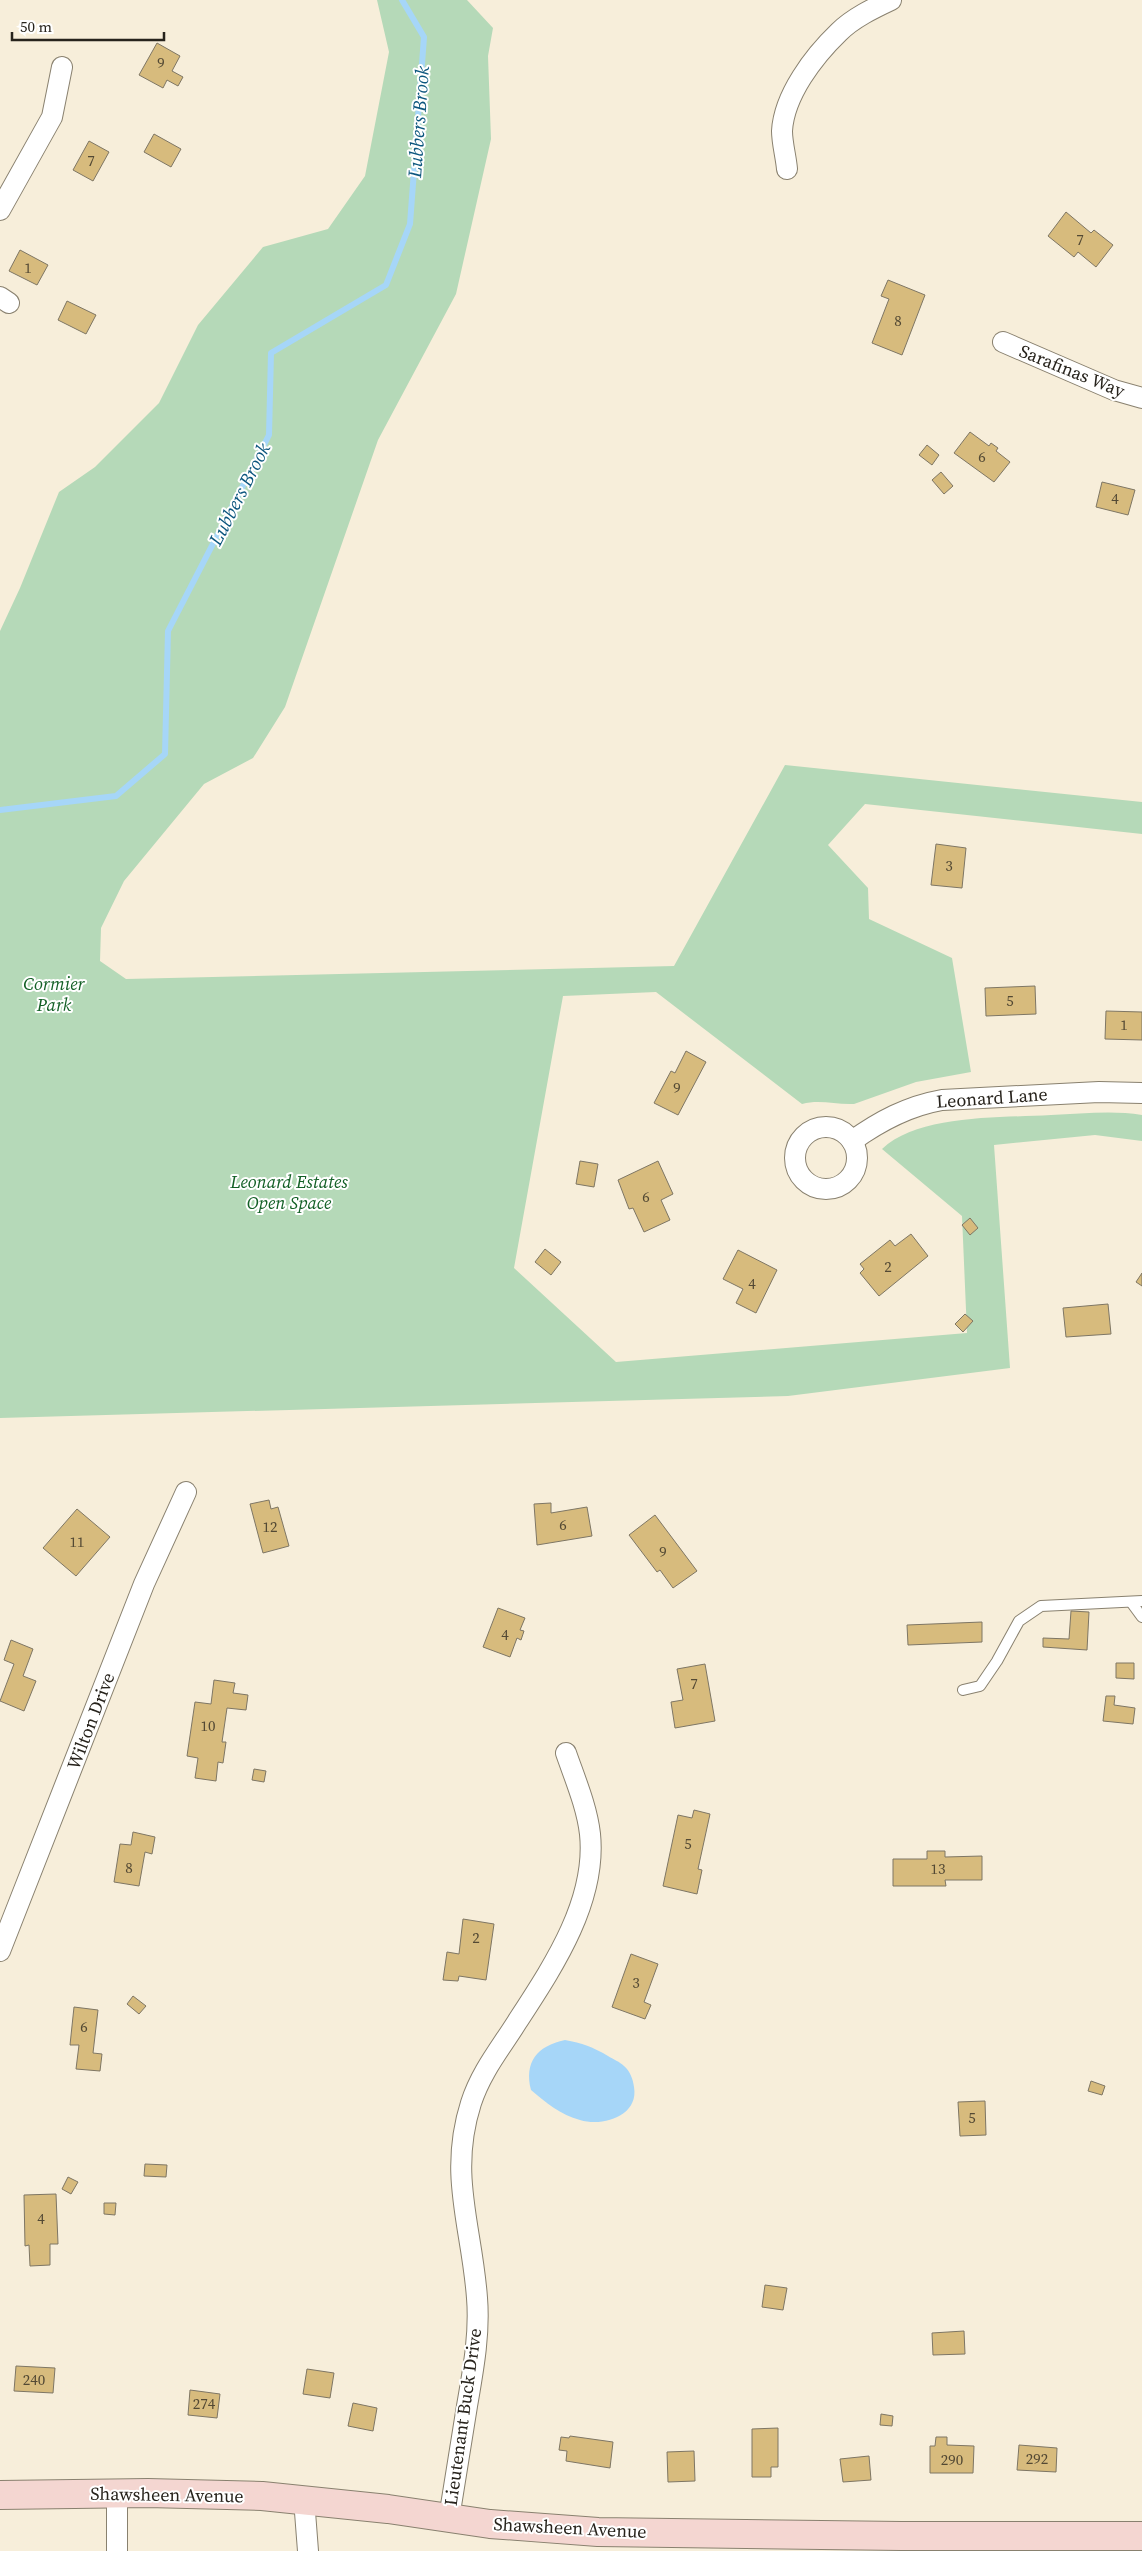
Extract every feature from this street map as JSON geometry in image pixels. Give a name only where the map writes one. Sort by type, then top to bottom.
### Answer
[{"type":"main road","name":"Shawsheen Avenue","points":[[0,2495],[117,2493],[262,2496],[304,2499],[490,2524],[598,2532],[893,2544],[1142,2536]]},
{"type":"street","points":[[787,169],[782,130],[790,101],[807,70],[840,31],[874,8],[892,0]]},
{"type":"street","points":[[0,210],[52,117],[62,67]]},
{"type":"street","name":"Sarafinas Way","points":[[1003,342],[1114,390],[1142,398]]},
{"type":"street","name":"Leonard Lane","points":[[852,1141],[889,1117],[920,1105],[942,1100],[1099,1092],[1142,1093]]},
{"type":"street","name":"Wilton Drive","points":[[0,1951],[144,1584],[186,1492]]},
{"type":"street","name":"Lieutenant Buck Drive","points":[[449,2518],[477,2330],[477,2298],[461,2189],[462,2142],[471,2102],[487,2065],[541,1985],[564,1944],[587,1882],[591,1858],[590,1832],[566,1753]]},
{"type":"street","points":[[117,2493],[117,2551]]},
{"type":"street","points":[[304,2499],[308,2551]]},
{"type":"lane","points":[[963,1690],[980,1686],[997,1661],[1019,1621],[1041,1606],[1142,1601]]},
{"type":"lane","points":[[1131,1602],[1142,1617]]},
{"type":"green space","name":"Leonard Estates Open Space","points":[[377,0],[467,0],[493,28],[488,56],[491,139],[456,294],[378,440],[285,707],[253,758],[204,784],[124,881],[101,928],[100,961],[126,979],[674,966],[785,765],[1142,802],[1142,834],[865,804],[828,845],[868,888],[869,919],[952,958],[971,1072],[916,1082],[854,1104],[815,1102],[802,1104],[656,992],[563,996],[514,1268],[616,1362],[967,1333],[962,1216],[882,1149],[898,1138],[917,1129],[962,1120],[1096,1113],[1142,1115],[1142,1141],[1095,1135],[994,1145],[1010,1368],[788,1396],[0,1418],[0,631],[20,588],[59,492],[95,467],[159,403],[198,325],[263,247],[328,229],[365,176],[389,52]]},
{"type":"water","points":[[565,2040],[582,2044],[603,2053],[626,2068],[633,2081],[634,2097],[631,2105],[625,2112],[618,2117],[599,2122],[580,2120],[560,2111],[531,2090],[529,2071],[535,2057],[547,2046]]},
{"type":"building","points":[[157,43],[180,56],[172,71],[183,77],[178,86],[167,80],[163,88],[139,75]]},
{"type":"building","points":[[154,134],[181,149],[171,167],[144,152]]},
{"type":"building","points":[[89,141],[109,152],[93,181],[73,170]]},
{"type":"building","points":[[1066,212],[1091,233],[1094,230],[1113,245],[1096,267],[1078,252],[1074,257],[1048,236]]},
{"type":"building","points":[[20,250],[48,265],[37,285],[9,271]]},
{"type":"building","points":[[888,280],[925,295],[902,355],[872,343],[889,299],[881,296]]},
{"type":"building","points":[[67,301],[96,315],[86,334],[58,320]]},
{"type":"building","points":[[970,432],[989,446],[991,443],[998,448],[996,451],[1010,462],[994,482],[954,453]]},
{"type":"building","points":[[927,445],[939,455],[932,465],[919,455]]},
{"type":"building","points":[[941,472],[953,486],[944,494],[932,480]]},
{"type":"building","points":[[1102,482],[1135,490],[1128,515],[1096,507]]},
{"type":"building","points":[[936,844],[966,848],[962,888],[931,885]]},
{"type":"building","points":[[1035,986],[1036,1014],[986,1016],[985,988]]},
{"type":"building","points":[[1106,1011],[1142,1012],[1142,1040],[1105,1039]]},
{"type":"building","points":[[686,1051],[706,1062],[678,1115],[654,1103],[671,1071],[675,1073]]},
{"type":"building","points":[[580,1161],[598,1164],[594,1187],[576,1184]]},
{"type":"building","points":[[658,1161],[673,1194],[661,1200],[670,1220],[644,1232],[633,1208],[629,1209],[618,1180]]},
{"type":"building","points":[[970,1218],[978,1228],[970,1235],[962,1225]]},
{"type":"building","points":[[911,1234],[928,1256],[879,1296],[860,1273],[864,1269],[860,1264],[890,1240],[895,1246]]},
{"type":"building","points":[[545,1249],[561,1262],[551,1275],[535,1262]]},
{"type":"building","points":[[738,1250],[777,1270],[756,1313],[736,1303],[743,1289],[723,1279]]},
{"type":"building","points":[[1142,1273],[1142,1286],[1136,1282]]},
{"type":"building","points":[[1108,1304],[1111,1334],[1066,1337],[1063,1308]]},
{"type":"building","points":[[965,1314],[973,1321],[963,1332],[955,1324]]},
{"type":"building","points":[[269,1500],[271,1509],[278,1507],[289,1546],[263,1553],[250,1504]]},
{"type":"building","points":[[551,1503],[551,1513],[587,1507],[592,1536],[537,1545],[534,1504]]},
{"type":"building","points":[[77,1509],[110,1537],[76,1576],[43,1548]]},
{"type":"building","points":[[655,1515],[697,1571],[673,1588],[660,1570],[657,1572],[629,1535]]},
{"type":"building","points":[[498,1608],[525,1618],[520,1630],[524,1631],[521,1640],[517,1638],[510,1657],[483,1647]]},
{"type":"building","points":[[1071,1611],[1089,1612],[1087,1650],[1043,1647],[1043,1638],[1069,1639]]},
{"type":"building","points":[[982,1622],[982,1642],[908,1645],[907,1625]]},
{"type":"building","points":[[11,1640],[33,1649],[23,1676],[36,1681],[24,1711],[0,1701],[14,1664],[4,1660]]},
{"type":"building","points":[[1116,1663],[1134,1663],[1134,1679],[1116,1678]]},
{"type":"building","points":[[705,1664],[715,1721],[675,1728],[671,1702],[683,1700],[677,1669]]},
{"type":"building","points":[[214,1680],[235,1683],[233,1693],[248,1695],[246,1710],[227,1708],[222,1742],[226,1742],[223,1763],[218,1762],[216,1781],[195,1778],[198,1758],[187,1756],[195,1702],[211,1704]]},
{"type":"building","points":[[1106,1696],[1115,1696],[1114,1705],[1135,1708],[1133,1724],[1103,1721]]},
{"type":"building","points":[[254,1769],[266,1771],[264,1782],[252,1780]]},
{"type":"building","points":[[694,1810],[710,1814],[698,1869],[702,1870],[697,1894],[663,1886],[678,1815],[692,1818]]},
{"type":"building","points":[[133,1832],[155,1837],[152,1854],[145,1852],[139,1886],[114,1882],[120,1844],[131,1845]]},
{"type":"building","points":[[927,1851],[945,1851],[945,1857],[982,1856],[982,1880],[945,1880],[946,1886],[893,1886],[893,1859],[927,1859]]},
{"type":"building","points":[[463,1919],[494,1924],[486,1980],[459,1976],[458,1981],[443,1980],[447,1952],[459,1954]]},
{"type":"building","points":[[631,1954],[658,1964],[644,2002],[651,2005],[645,2019],[612,2007]]},
{"type":"building","points":[[133,1996],[146,2006],[139,2014],[127,2004]]},
{"type":"building","points":[[74,2007],[98,2010],[93,2053],[102,2054],[100,2071],[76,2069],[79,2045],[70,2045]]},
{"type":"building","points":[[1091,2081],[1105,2086],[1102,2095],[1088,2091]]},
{"type":"building","points":[[985,2101],[986,2135],[960,2136],[958,2102]]},
{"type":"building","points":[[145,2164],[167,2165],[166,2177],[144,2176]]},
{"type":"building","points":[[68,2177],[78,2182],[71,2194],[62,2189]]},
{"type":"building","points":[[56,2194],[58,2244],[50,2244],[50,2265],[30,2266],[29,2245],[25,2246],[24,2195]]},
{"type":"building","points":[[104,2203],[116,2203],[115,2215],[104,2214]]},
{"type":"building","points":[[765,2285],[787,2288],[783,2310],[762,2307]]},
{"type":"building","points":[[964,2331],[965,2354],[933,2355],[932,2333]]},
{"type":"building","points":[[16,2366],[55,2368],[53,2393],[14,2391]]},
{"type":"building","points":[[307,2369],[334,2373],[330,2398],[303,2394]]},
{"type":"building","points":[[190,2390],[220,2394],[217,2418],[188,2415]]},
{"type":"building","points":[[353,2403],[377,2408],[373,2431],[348,2426]]},
{"type":"building","points":[[881,2414],[893,2416],[892,2426],[880,2425]]},
{"type":"building","points":[[778,2428],[778,2467],[771,2467],[771,2477],[752,2477],[752,2429]]},
{"type":"building","points":[[570,2436],[613,2442],[610,2468],[566,2461],[567,2451],[559,2450],[561,2437],[569,2438]]},
{"type":"building","points":[[936,2437],[947,2437],[947,2445],[974,2446],[973,2473],[930,2473],[930,2446],[935,2446]]},
{"type":"building","points":[[1019,2445],[1057,2448],[1056,2472],[1017,2470]]},
{"type":"building","points":[[694,2451],[695,2481],[668,2482],[667,2452]]},
{"type":"building","points":[[869,2456],[871,2480],[843,2482],[840,2459]]},
{"type":"waterway","name":"Lubbers Brook","points":[[0,810],[116,796],[165,754],[168,631],[269,435],[271,353],[386,285],[410,224],[424,37],[402,0]]},
{"type":"park label","name":"Cormier Park","points":[[54,994]]}]
